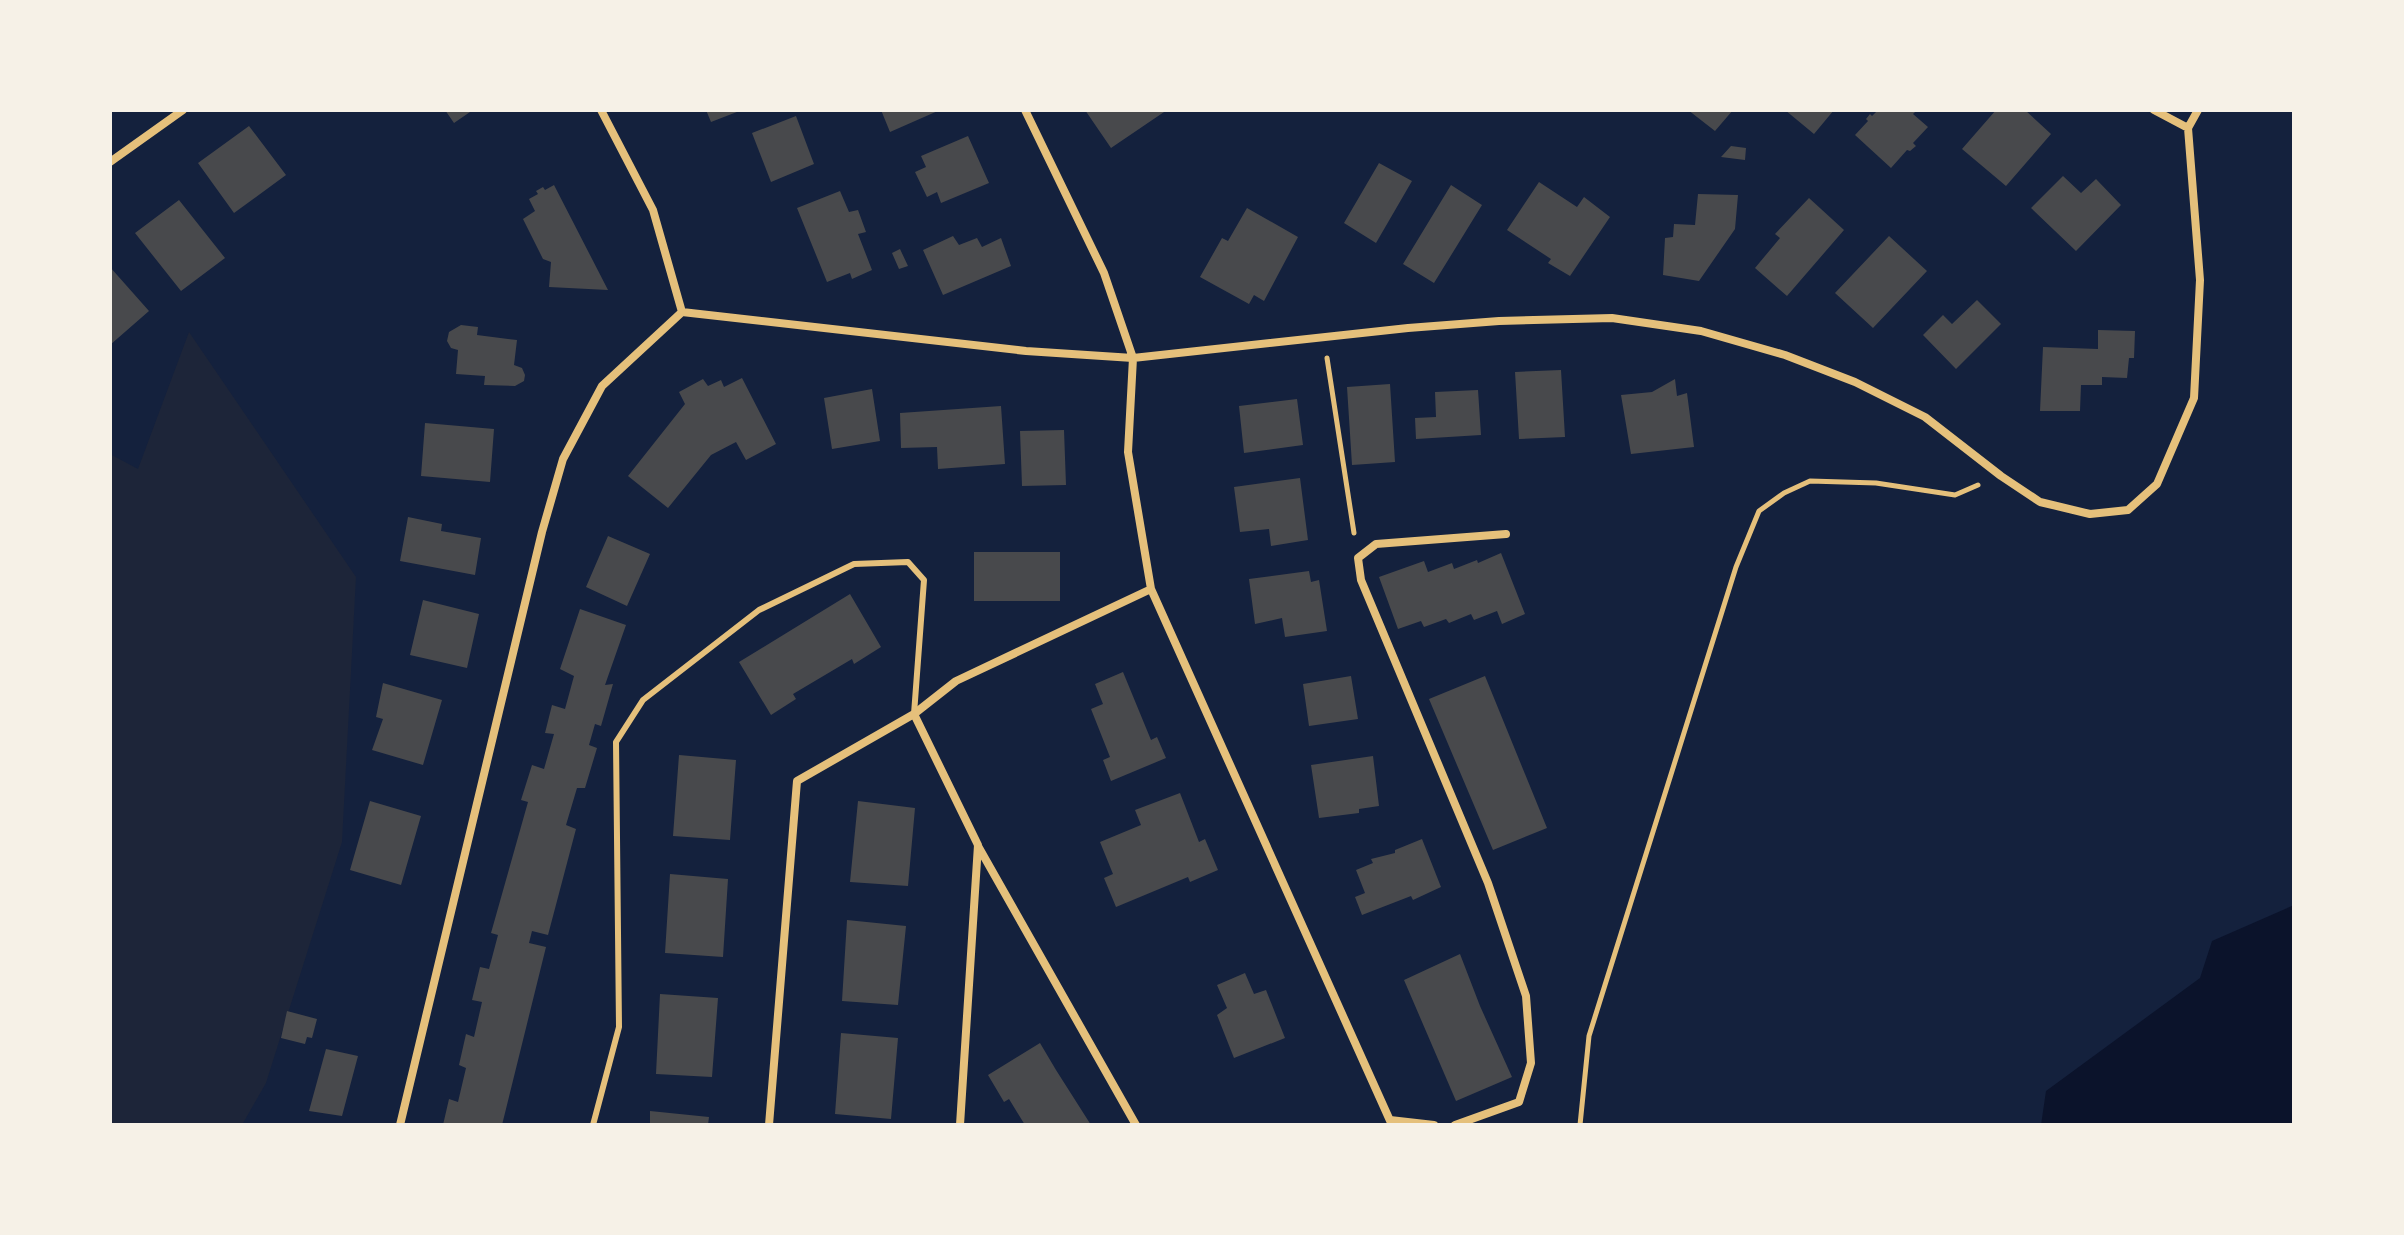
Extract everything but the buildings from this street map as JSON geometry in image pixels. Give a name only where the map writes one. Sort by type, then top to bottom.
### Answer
[{"type":"street","points":[[110,162],[183,110]]},
{"type":"street","points":[[601,110],[653,210],[682,312]]},
{"type":"street","points":[[1025,110],[1104,273],[1133,358],[1128,452],[1151,589],[1391,1123],[1434,1125]]},
{"type":"street","points":[[2154,110],[2188,128]]},
{"type":"street","points":[[400,1125],[542,532],[563,459],[602,386],[682,312],[1026,351],[1133,358],[1499,321],[1612,318],[1701,331],[1785,355],[1855,382],[1925,417],[2040,502],[2090,514],[2128,510],[2157,484],[2194,398],[2200,280],[2188,128],[2198,110]]},
{"type":"street","points":[[1455,1125],[1519,1102],[1531,1063],[1526,996],[1488,883],[1361,580],[1358,558],[1376,544],[1506,534]]},
{"type":"street","points":[[769,1125],[797,781],[914,714],[956,681],[1151,589]]},
{"type":"street","points":[[914,714],[978,845],[1136,1125]]},
{"type":"street","points":[[960,1125],[978,845]]},
{"type":"lane","points":[[593,1125],[619,1027],[616,742],[643,700],[759,610],[854,564],[908,562],[924,580],[914,714]]},
{"type":"path","points":[[1324,337],[1358,558]]},
{"type":"path","points":[[1580,1125],[1589,1036],[1736,567],[1759,511],[1784,493],[1810,481],[1876,483],[1955,495],[2001,476]]},
{"type":"shaded area","points":[[189,332],[356,577],[342,842],[266,1083],[242,1125],[110,1125],[110,454],[138,469]]},
{"type":"shaded area","points":[[2294,905],[2294,1125],[2041,1125],[2046,1091],[2200,978],[2212,941]]}]
